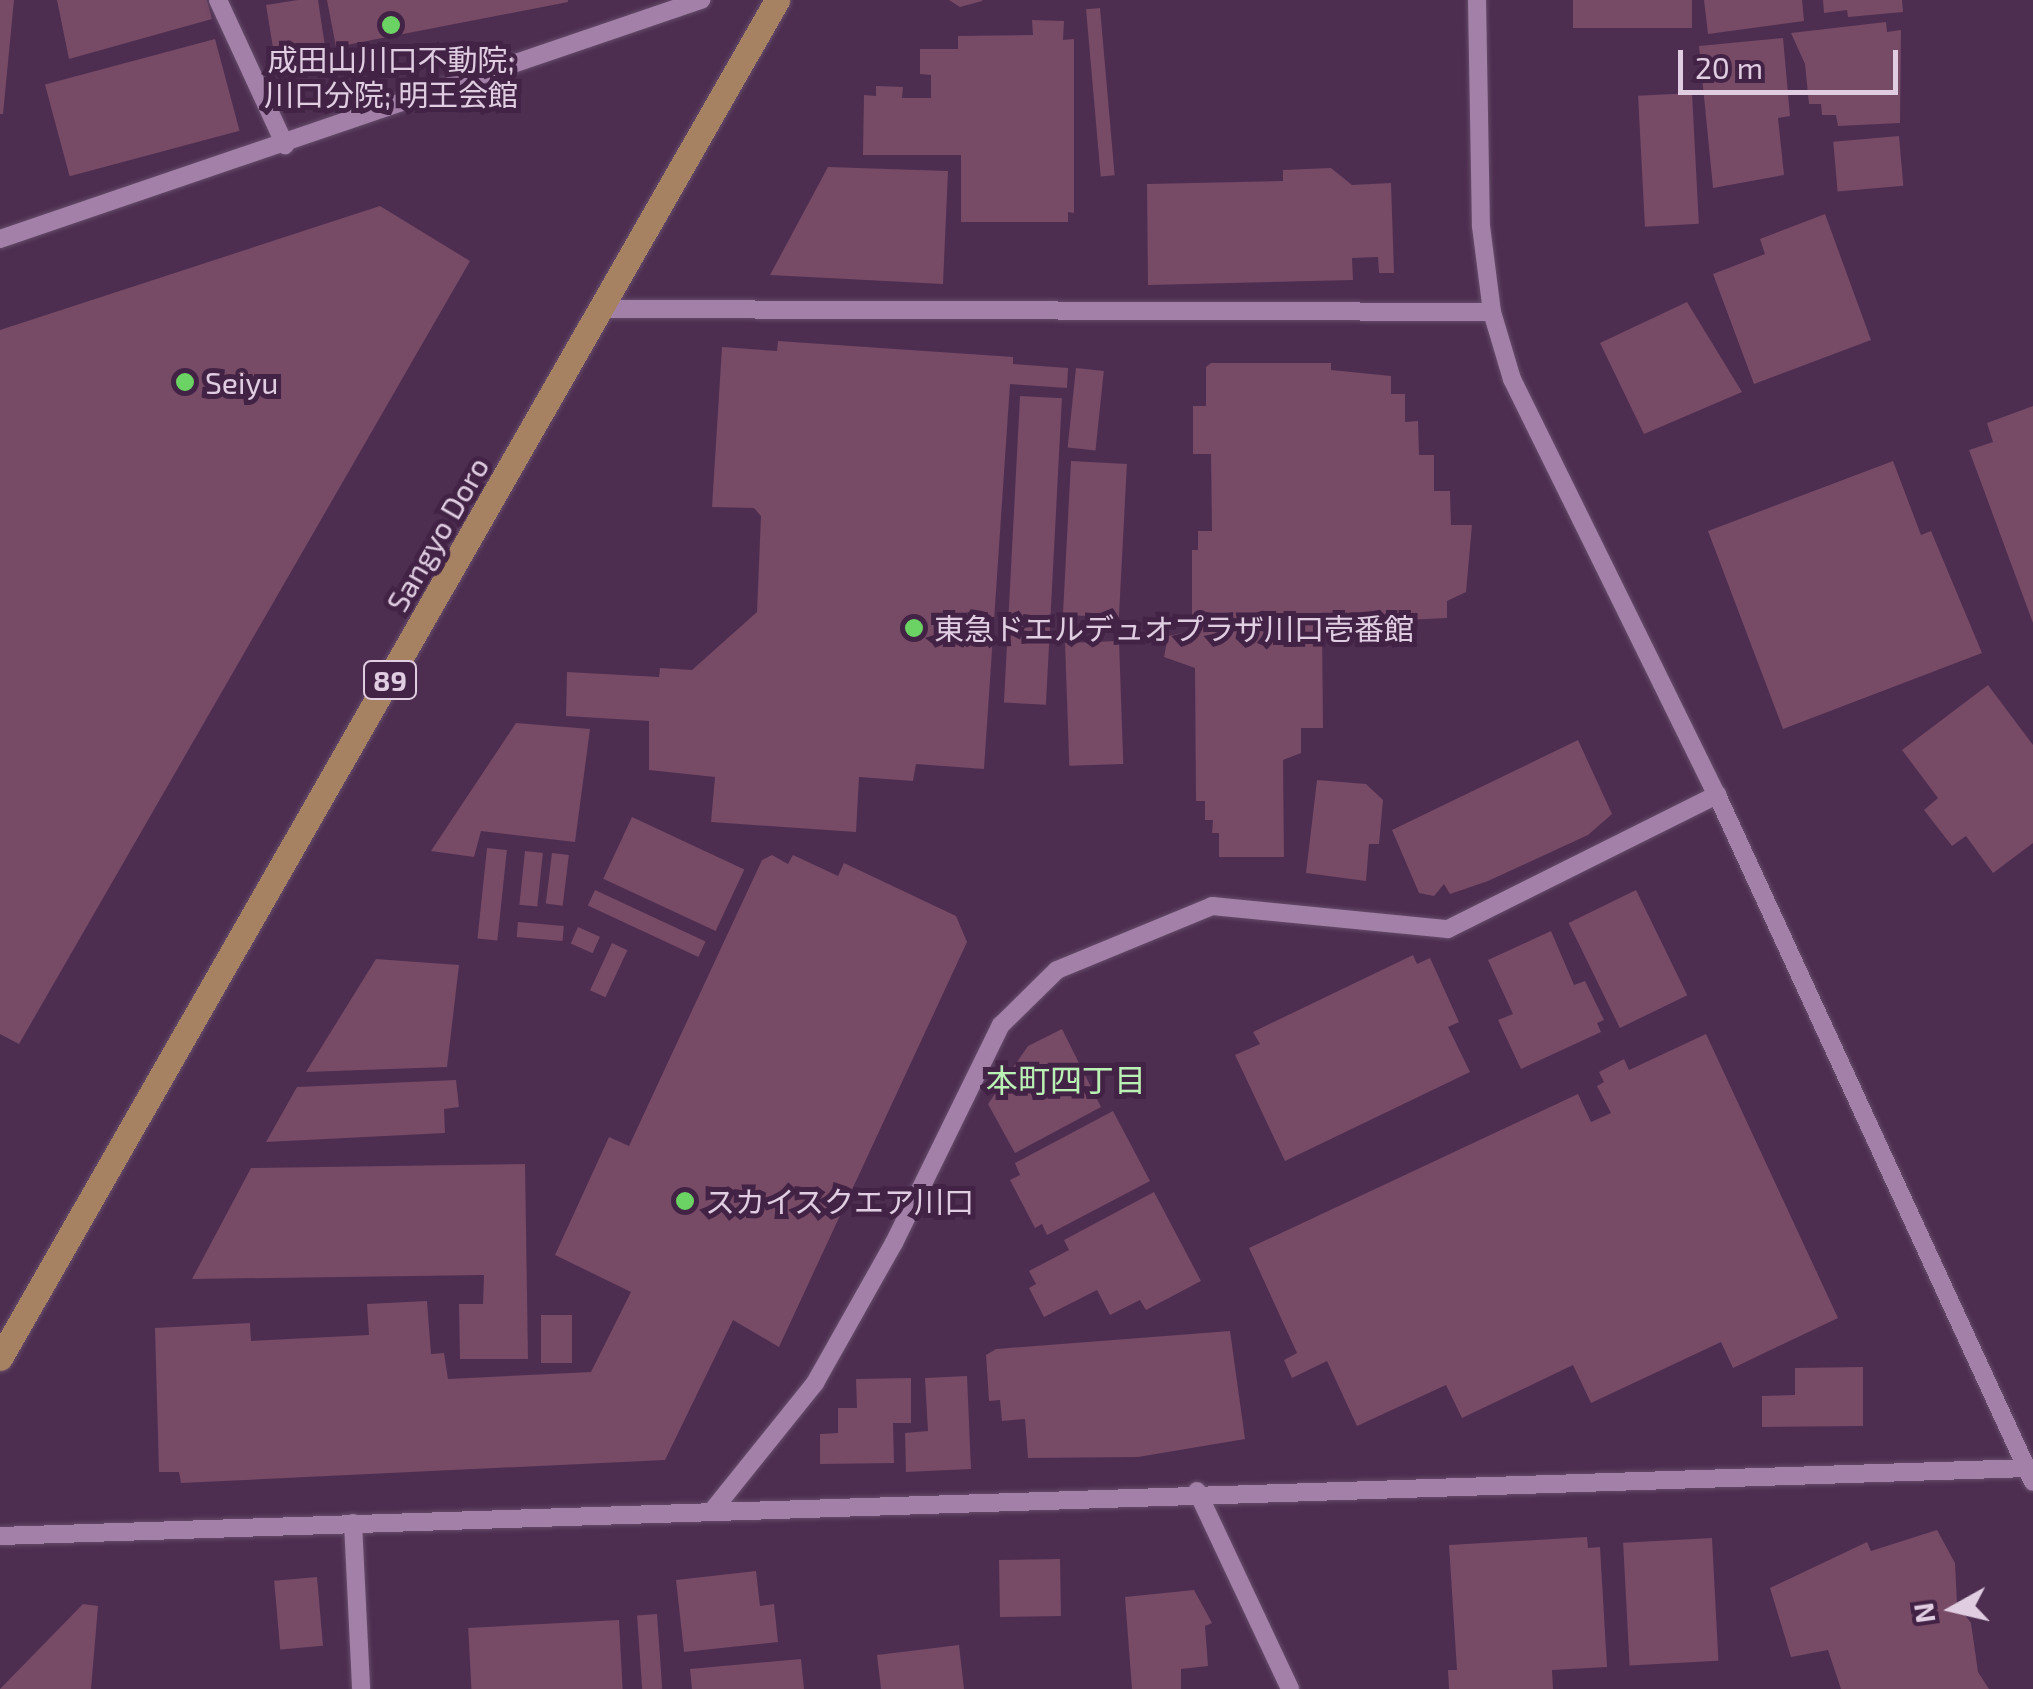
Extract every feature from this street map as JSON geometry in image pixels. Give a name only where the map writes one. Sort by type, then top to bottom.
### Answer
[{"type":"main road","name":"Sangyo Doro","points":[[0,1358],[604,309],[776,0]]},
{"type":"street","points":[[218,0],[285,145]]},
{"type":"street","points":[[0,239],[701,0]]},
{"type":"street","points":[[0,1536],[1197,1491],[2031,1473],[1717,795],[1512,379],[1492,312],[1481,226],[1476,0]]},
{"type":"street","points":[[604,309],[1492,312]]},
{"type":"street","points":[[713,1510],[815,1383],[894,1243],[1000,1025],[1057,970],[1212,906],[1448,929],[1717,795]]},
{"type":"street","points":[[1197,1491],[1290,1689]]},
{"type":"street","points":[[353,1523],[362,1689]]},
{"type":"building","points":[[0,0],[14,0],[3,114],[0,114]]},
{"type":"building","points":[[57,0],[207,0],[212,19],[69,59]]},
{"type":"building","points":[[318,0],[329,73],[288,79],[286,59],[275,60],[266,5]]},
{"type":"building","name":"成田山川口不動院; 川口分院; 明王会館","points":[[327,0],[568,0],[568,2],[336,47]]},
{"type":"building","points":[[949,0],[982,0],[982,1],[960,7]]},
{"type":"building","points":[[1573,0],[1692,0],[1692,28],[1573,28]]},
{"type":"building","points":[[1704,0],[1802,0],[1804,21],[1708,34]]},
{"type":"building","points":[[1823,0],[1902,0],[1903,12],[1848,17],[1847,10],[1824,13]]},
{"type":"building","points":[[1100,8],[1115,175],[1101,177],[1086,9]]},
{"type":"building","points":[[1032,20],[1064,21],[1063,40],[1074,39],[1074,213],[1068,212],[1068,222],[961,222],[961,155],[863,155],[864,95],[876,96],[876,86],[903,87],[902,98],[931,98],[931,75],[920,74],[920,49],[958,49],[958,36],[1033,35]]},
{"type":"building","points":[[1886,22],[1887,32],[1901,30],[1900,123],[1838,126],[1836,115],[1822,115],[1821,104],[1809,104],[1805,64],[1791,33]]},
{"type":"building","points":[[1783,38],[1790,116],[1778,118],[1784,175],[1713,188],[1699,46]]},
{"type":"building","points":[[215,39],[240,131],[70,176],[45,85]]},
{"type":"building","points":[[1692,93],[1699,224],[1645,227],[1638,96]]},
{"type":"building","points":[[1899,136],[1903,186],[1838,192],[1833,142]]},
{"type":"building","points":[[828,167],[948,171],[943,284],[770,275]]},
{"type":"building","points":[[1331,168],[1352,185],[1391,183],[1394,273],[1379,273],[1378,257],[1352,258],[1353,280],[1148,285],[1147,184],[1283,181],[1283,170]]},
{"type":"building","points":[[380,206],[470,261],[19,1044],[0,1034],[0,330]]},
{"type":"building","points":[[1825,214],[1871,340],[1754,384],[1713,274],[1765,254],[1760,239]]},
{"type":"building","points":[[1687,302],[1742,392],[1644,434],[1600,343]]},
{"type":"building","name":"東急ドエルデュオプラザ川口壱番館","points":[[778,341],[1013,357],[1013,364],[1068,368],[1067,388],[1010,384],[984,769],[916,764],[913,781],[859,777],[856,832],[711,822],[715,777],[649,770],[649,721],[566,716],[567,672],[659,677],[660,668],[692,670],[757,612],[761,516],[754,508],[712,507],[722,347],[777,351]]},
{"type":"building","points":[[1211,363],[1331,363],[1331,370],[1391,376],[1391,394],[1405,394],[1405,422],[1418,421],[1419,455],[1434,455],[1434,491],[1450,491],[1451,525],[1472,525],[1466,592],[1447,601],[1447,618],[1322,624],[1323,728],[1301,728],[1301,753],[1283,760],[1284,857],[1219,857],[1219,833],[1212,833],[1213,820],[1205,820],[1205,801],[1196,801],[1195,668],[1164,657],[1168,636],[1192,631],[1192,550],[1198,550],[1198,531],[1212,531],[1211,454],[1193,454],[1193,406],[1206,406],[1206,367]]},
{"type":"building","points":[[1076,368],[1104,371],[1095,450],[1068,448]]},
{"type":"building","points":[[1020,396],[1062,398],[1046,705],[1004,703]]},
{"type":"building","points":[[2033,406],[2033,623],[1969,450],[1993,442],[1987,423]]},
{"type":"building","points":[[1071,461],[1127,464],[1119,618],[1063,615]]},
{"type":"building","points":[[1893,461],[1921,535],[1931,531],[1982,653],[1783,729],[1708,531]]},
{"type":"building","points":[[1119,641],[1123,764],[1069,766],[1065,643]]},
{"type":"building","points":[[1988,685],[2033,745],[2033,843],[1993,873],[1966,836],[1952,846],[1924,810],[1938,798],[1902,750]]},
{"type":"building","points":[[516,723],[590,729],[575,842],[481,831],[474,857],[431,851]]},
{"type":"building","points":[[1578,740],[1612,814],[1588,835],[1488,881],[1450,894],[1444,884],[1434,896],[1419,893],[1392,830]]},
{"type":"building","points":[[1317,780],[1366,784],[1383,800],[1379,844],[1369,844],[1366,881],[1306,873]]},
{"type":"building","points":[[632,817],[744,869],[716,931],[603,879]]},
{"type":"building","points":[[487,848],[507,850],[497,941],[477,939]]},
{"type":"building","points":[[525,851],[543,853],[537,907],[519,905]]},
{"type":"building","points":[[552,853],[569,855],[563,906],[546,904]]},
{"type":"building","name":"スカイスクエア川口","points":[[772,855],[788,864],[793,855],[838,876],[844,863],[956,916],[967,942],[779,1347],[733,1320],[665,1460],[181,1483],[179,1472],[159,1472],[155,1328],[250,1323],[251,1341],[369,1335],[367,1304],[427,1301],[431,1354],[444,1353],[448,1379],[591,1372],[631,1292],[555,1255],[609,1137],[629,1146],[762,860]]},
{"type":"building","points":[[595,890],[706,942],[698,957],[588,905]]},
{"type":"building","points":[[1636,890],[1687,995],[1620,1028],[1569,923]]},
{"type":"building","points":[[518,922],[564,926],[563,941],[517,937]]},
{"type":"building","points":[[578,927],[600,937],[593,953],[571,943]]},
{"type":"building","points":[[1551,931],[1574,985],[1585,981],[1604,1020],[1597,1023],[1601,1032],[1521,1069],[1498,1020],[1513,1014],[1488,960]]},
{"type":"building","points":[[612,943],[627,950],[605,997],[590,990]]},
{"type":"building","points":[[1413,955],[1417,964],[1430,958],[1459,1022],[1448,1027],[1470,1072],[1285,1161],[1235,1055],[1260,1044],[1253,1032]]},
{"type":"building","points":[[376,959],[459,965],[447,1067],[306,1072]]},
{"type":"building","points":[[1062,1029],[1101,1107],[1015,1153],[988,1104],[1028,1046]]},
{"type":"building","points":[[1706,1034],[1838,1318],[1733,1368],[1721,1342],[1591,1403],[1573,1365],[1462,1418],[1446,1385],[1357,1426],[1327,1361],[1292,1378],[1284,1360],[1297,1353],[1249,1248],[1578,1094],[1591,1122],[1611,1113],[1597,1086],[1604,1082],[1599,1072],[1624,1059],[1629,1070]]},
{"type":"building","points":[[456,1080],[459,1107],[444,1109],[445,1133],[266,1142],[297,1087]]},
{"type":"building","points":[[1113,1111],[1150,1181],[1047,1235],[1042,1224],[1035,1228],[1010,1180],[1020,1175],[1015,1163]]},
{"type":"building","points":[[525,1164],[528,1359],[460,1359],[459,1304],[483,1304],[484,1275],[192,1279],[251,1168]]},
{"type":"building","points":[[1154,1192],[1201,1281],[1146,1310],[1140,1300],[1110,1315],[1097,1290],[1044,1317],[1029,1288],[1036,1284],[1029,1271],[1069,1250],[1064,1240]]},
{"type":"building","points":[[541,1315],[572,1315],[572,1363],[541,1363]]},
{"type":"building","points":[[1230,1331],[1245,1439],[1138,1457],[1028,1458],[1025,1419],[1002,1421],[1000,1400],[989,1401],[986,1355],[996,1349]]},
{"type":"building","points":[[1863,1367],[1863,1426],[1762,1427],[1762,1396],[1795,1395],[1795,1368]]},
{"type":"building","points":[[967,1376],[971,1469],[906,1472],[905,1433],[928,1431],[925,1378]]},
{"type":"building","points":[[911,1378],[911,1423],[893,1423],[894,1463],[820,1464],[820,1434],[838,1433],[838,1408],[857,1408],[856,1379]]},
{"type":"building","points":[[1937,1530],[1955,1563],[1957,1604],[1971,1623],[1978,1672],[1989,1689],[1841,1689],[1828,1650],[1791,1657],[1770,1588],[1867,1542],[1871,1551]]},
{"type":"building","points":[[1587,1537],[1588,1548],[1600,1547],[1607,1667],[1552,1670],[1553,1689],[1449,1689],[1448,1670],[1457,1670],[1449,1545]]},
{"type":"building","points":[[1712,1538],[1718,1661],[1630,1665],[1623,1543]]},
{"type":"building","points":[[1060,1559],[1061,1616],[1000,1617],[999,1560]]},
{"type":"building","points":[[756,1571],[760,1606],[774,1604],[778,1642],[684,1652],[676,1580]]},
{"type":"building","points":[[317,1577],[323,1646],[280,1649],[274,1581]]},
{"type":"building","points":[[1194,1590],[1212,1623],[1205,1626],[1208,1666],[1181,1669],[1181,1689],[1132,1689],[1125,1597]]},
{"type":"building","points":[[83,1604],[98,1606],[91,1689],[0,1689]]},
{"type":"building","points":[[657,1614],[662,1689],[642,1689],[637,1615]]},
{"type":"building","points":[[619,1620],[623,1689],[471,1689],[468,1628]]},
{"type":"building","points":[[959,1645],[964,1689],[881,1689],[877,1655]]},
{"type":"building","points":[[801,1659],[804,1689],[692,1689],[690,1669]]},
{"type":"place","name":"成田山川口不動院; 川口分院; 明王会館","points":[[391,25]]},
{"type":"place","name":"Seiyu","points":[[185,382]]},
{"type":"place","name":"東急ドエルデュオプラザ川口壱番館","points":[[914,628]]},
{"type":"place","name":"スカイスクエア川口","points":[[685,1201]]},
{"type":"district","name":"本町四丁目","points":[[1066,1079]]}]
